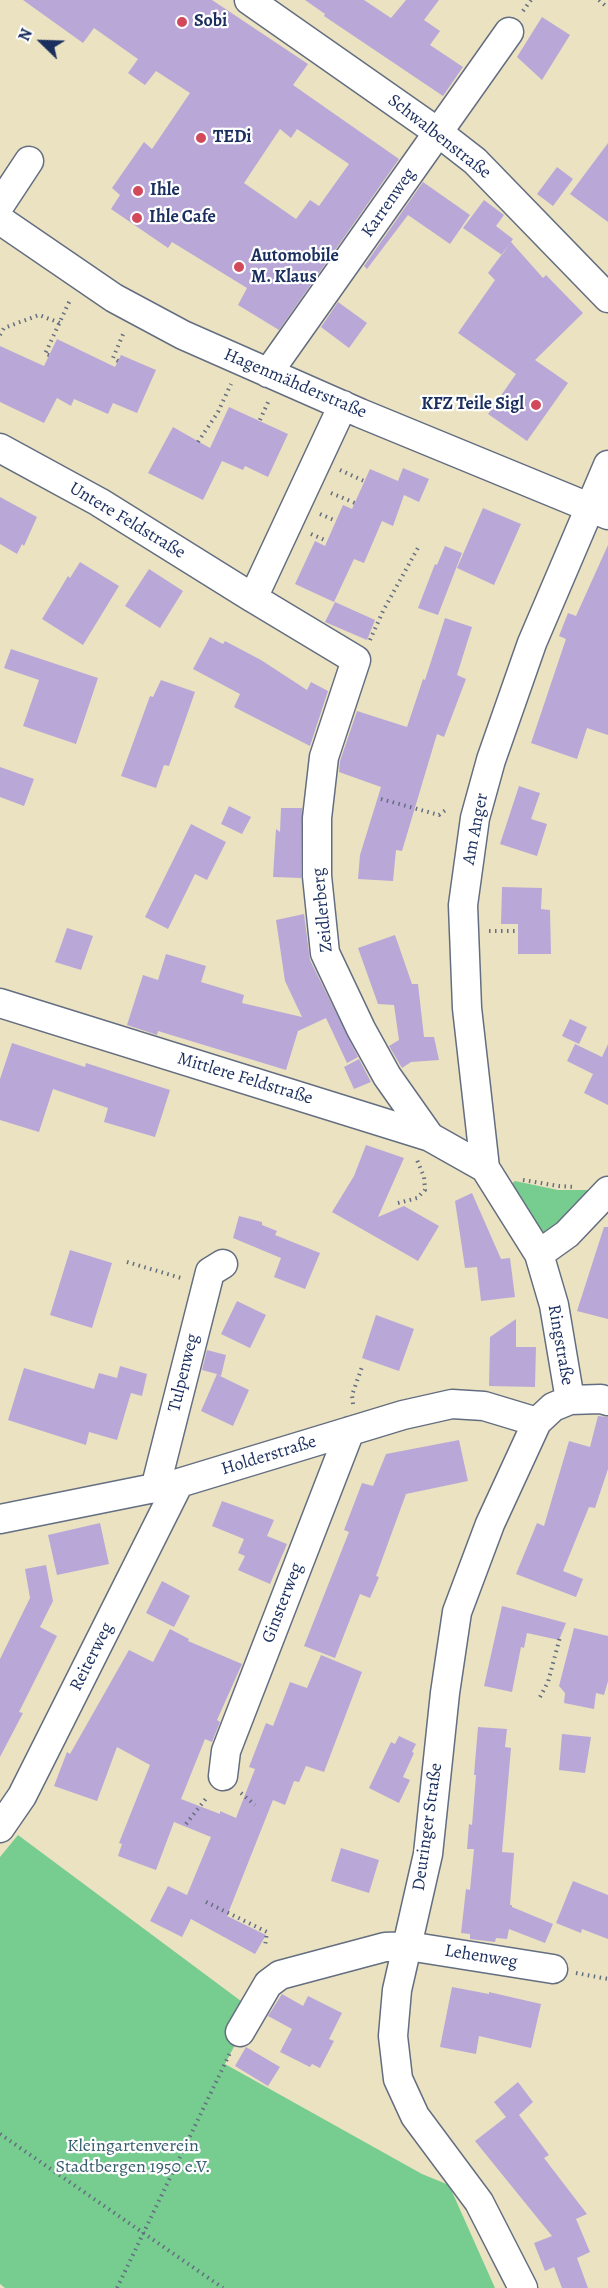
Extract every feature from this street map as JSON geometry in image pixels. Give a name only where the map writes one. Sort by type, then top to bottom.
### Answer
[{"type":"street","name":"Schwalbenstraße","points":[[249,0],[439,133],[475,161],[608,298]]},
{"type":"street","name":"Karrenweg","points":[[269,386],[509,32]]},
{"type":"street","points":[[0,205],[29,161]]},
{"type":"street","name":"Hagenmähderstraße","points":[[0,220],[114,298],[183,335],[269,386],[343,405],[599,511]]},
{"type":"street","points":[[253,598],[343,405]]},
{"type":"street","name":"Untere Feldstraße","points":[[0,448],[99,502],[356,660]]},
{"type":"street","name":"Am Anger","points":[[485,1168],[465,991],[463,905],[475,818],[491,760],[532,643],[599,511],[608,465]]},
{"type":"street","name":"Zeidlerberg","points":[[356,660],[324,757],[318,808],[317,876],[325,953],[361,1029],[422,1134]]},
{"type":"street","name":"Mittlere Feldstraße","points":[[0,1004],[422,1134],[485,1168]]},
{"type":"street","name":"Ringstraße","points":[[485,1168],[539,1254],[554,1305],[570,1400],[601,1399],[608,1401]]},
{"type":"street","points":[[539,1254],[567,1234],[607,1192]]},
{"type":"street","name":"Tulpenweg","points":[[167,1486],[215,1274]]},
{"type":"street","name":"Deuringer Straße","points":[[523,2288],[479,2202],[415,2116],[398,2079],[393,2036],[397,1990],[428,1854],[445,1693],[457,1612],[490,1524],[537,1422],[553,1407],[570,1400]]},
{"type":"street","name":"Holderstraße","points":[[0,1519],[167,1486],[403,1415],[452,1404],[484,1406],[537,1422]]},
{"type":"street","name":"Ginsterweg","points":[[223,1776],[226,1751],[354,1430]]},
{"type":"street","name":"Reiterweg","points":[[0,1828],[22,1796],[167,1486]]},
{"type":"street","name":"Lehenweg","points":[[240,2032],[268,1984],[280,1975],[384,1947],[408,1946],[553,1969]]},
{"type":"path","points":[[599,0],[608,8]]},
{"type":"path","points":[[49,355],[45,354],[70,300]]},
{"type":"path","points":[[0,335],[4,328],[39,315],[60,323]]},
{"type":"path","points":[[118,361],[113,358],[124,332]]},
{"type":"path","points":[[198,442],[218,412],[231,384]]},
{"type":"path","points":[[260,420],[269,386]]},
{"type":"path","points":[[334,467],[364,481]]},
{"type":"path","points":[[323,490],[355,503]]},
{"type":"path","points":[[313,511],[336,521]]},
{"type":"path","points":[[303,531],[327,541]]},
{"type":"path","points":[[356,660],[367,648],[383,610],[419,546]]},
{"type":"path","points":[[381,799],[439,815],[447,808]]},
{"type":"path","points":[[398,1203],[417,1198],[425,1190],[424,1177],[414,1151],[422,1134]]},
{"type":"path","points":[[485,1168],[517,1179],[559,1186],[597,1186],[607,1192]]},
{"type":"path","points":[[127,1263],[215,1274]]},
{"type":"path","points":[[354,1430],[352,1395],[362,1367]]},
{"type":"path","points":[[540,1697],[548,1682],[560,1637]]},
{"type":"path","points":[[206,1902],[267,1932],[265,1946]]},
{"type":"path","points":[[117,2288],[240,2032]]},
{"type":"path","points":[[0,2134],[223,2288]]},
{"type":"green space","points":[[515,1181],[558,1190],[590,1190],[549,1232],[543,1232],[536,1227],[511,1184]]},
{"type":"green space","name":"Kleingartenverein Stadtbergen 1950 e.V.","points":[[18,1835],[253,2010],[225,2064],[422,2174],[449,2185],[495,2288],[5,2288],[0,2284],[0,1857]]},
{"type":"building","points":[[23,0],[212,0],[308,64],[293,85],[399,159],[279,330],[238,305],[247,288],[172,242],[168,248],[111,209],[120,195],[112,188],[144,142],[152,149],[190,93],[156,71],[145,85],[128,73],[138,59],[94,28],[83,43]],"holes":[[[280,129],[291,138],[297,129],[349,164],[319,206],[310,200],[296,219],[244,183]]]},
{"type":"building","points":[[305,0],[364,0],[391,18],[406,0],[439,0],[424,20],[440,31],[430,45],[463,67],[443,96],[324,16],[325,14]]},
{"type":"building","points":[[542,17],[570,35],[542,80],[517,57]]},
{"type":"building","points":[[608,143],[608,222],[570,194]]},
{"type":"building","points":[[557,167],[573,179],[553,206],[537,194]]},
{"type":"building","points":[[423,182],[470,215],[450,244],[408,215],[367,269],[364,266]]},
{"type":"building","points":[[484,200],[504,215],[496,226],[513,239],[502,255],[463,228]]},
{"type":"building","points":[[511,242],[543,278],[546,275],[583,313],[535,360],[568,383],[527,441],[488,414],[516,374],[458,333],[495,280],[488,273]]},
{"type":"building","points":[[338,302],[367,323],[349,348],[321,327]]},
{"type":"building","points":[[57,339],[115,367],[121,355],[156,370],[137,413],[113,403],[108,414],[74,399],[71,406],[57,398],[44,423],[0,402],[0,346],[44,366]]},
{"type":"building","points":[[229,407],[288,434],[268,477],[245,466],[243,470],[222,461],[203,500],[148,473],[173,427],[210,448]]},
{"type":"building","points":[[403,468],[429,479],[419,502],[404,495],[393,526],[382,521],[364,563],[354,559],[334,602],[295,584],[315,541],[325,546],[343,505],[352,509],[370,469],[398,481]]},
{"type":"building","points":[[0,497],[37,517],[24,546],[22,544],[17,554],[0,544]]},
{"type":"building","points":[[483,508],[521,524],[494,585],[457,568]]},
{"type":"building","points":[[608,545],[608,735],[587,728],[577,759],[531,743],[566,639],[559,636],[568,613],[576,616]]},
{"type":"building","points":[[445,546],[462,553],[438,615],[418,608],[435,564],[437,565]]},
{"type":"building","points":[[80,562],[119,586],[83,645],[42,619],[68,576],[70,578]]},
{"type":"building","points":[[149,569],[183,591],[160,628],[125,606]]},
{"type":"building","points":[[335,602],[375,620],[367,640],[325,622]]},
{"type":"building","points":[[445,618],[472,627],[457,675],[466,679],[444,737],[437,734],[402,851],[396,850],[393,881],[358,879],[360,855],[381,787],[339,772],[340,761],[357,711],[407,727]]},
{"type":"building","points":[[210,637],[223,644],[225,641],[261,660],[307,690],[311,682],[328,691],[310,746],[234,707],[240,694],[193,669]]},
{"type":"building","points":[[11,649],[98,678],[76,744],[23,726],[39,680],[4,668]]},
{"type":"building","points":[[161,680],[195,692],[169,766],[164,765],[156,788],[121,776],[150,696],[153,697]]},
{"type":"building","points":[[0,767],[34,779],[24,806],[0,797]]},
{"type":"building","points":[[519,786],[540,793],[531,819],[547,824],[537,856],[500,844]]},
{"type":"building","points":[[229,806],[251,817],[242,834],[221,824]]},
{"type":"building","points":[[281,808],[302,808],[301,878],[273,877],[276,829],[280,832]]},
{"type":"building","points":[[191,824],[226,842],[207,880],[195,874],[168,929],[145,917]]},
{"type":"building","points":[[502,887],[542,888],[541,909],[550,910],[551,954],[518,954],[518,924],[501,924]]},
{"type":"building","points":[[304,914],[310,960],[358,1057],[347,1063],[326,1018],[298,1031],[286,1070],[158,1031],[157,1035],[127,1025],[143,975],[158,980],[166,954],[206,966],[201,982],[244,995],[242,1003],[302,1017],[285,981],[276,920]]},
{"type":"building","points":[[67,928],[93,936],[81,970],[55,962]]},
{"type":"building","points":[[395,935],[412,984],[418,984],[424,1037],[434,1037],[439,1060],[411,1062],[402,1068],[389,1046],[399,1040],[394,1005],[378,1004],[358,948]]},
{"type":"building","points":[[570,1019],[587,1027],[579,1044],[562,1036]]},
{"type":"building","points":[[12,1043],[85,1067],[86,1063],[170,1090],[155,1137],[104,1122],[108,1108],[53,1089],[39,1132],[0,1120],[0,1079]]},
{"type":"building","points":[[575,1044],[602,1057],[608,1044],[608,1105],[584,1093],[593,1074],[567,1061]]},
{"type":"building","points":[[359,1059],[371,1082],[354,1089],[344,1067]]},
{"type":"building","points":[[366,1145],[404,1158],[378,1217],[404,1206],[439,1226],[418,1261],[332,1212],[354,1176]]},
{"type":"building","points":[[472,1193],[501,1259],[510,1258],[515,1297],[481,1301],[477,1267],[465,1268],[455,1201]]},
{"type":"building","points":[[239,1216],[262,1222],[262,1225],[277,1231],[275,1235],[320,1253],[305,1289],[274,1277],[281,1258],[233,1238]]},
{"type":"building","points":[[604,1227],[608,1227],[608,1319],[577,1311]]},
{"type":"building","points":[[70,1250],[112,1263],[92,1328],[50,1315]]},
{"type":"building","points":[[237,1301],[266,1315],[250,1348],[221,1334]]},
{"type":"building","points":[[376,1315],[414,1329],[399,1371],[362,1358]]},
{"type":"building","points":[[516,1319],[516,1347],[536,1347],[535,1387],[489,1386],[490,1337]]},
{"type":"building","points":[[207,1350],[226,1355],[221,1376],[218,1375],[249,1390],[233,1426],[201,1411],[217,1374],[202,1370]]},
{"type":"building","points":[[120,1366],[147,1374],[142,1396],[131,1393],[117,1440],[89,1432],[86,1445],[8,1420],[24,1368],[94,1389],[99,1373],[117,1378]]},
{"type":"building","points":[[598,1416],[608,1417],[608,1469],[595,1508],[589,1507],[563,1571],[583,1579],[576,1597],[516,1574],[537,1523],[544,1526],[569,1441],[590,1447]]},
{"type":"building","points":[[459,1440],[468,1481],[406,1494],[370,1598],[360,1594],[335,1658],[304,1646],[349,1532],[344,1530],[362,1483],[373,1486],[386,1454]]},
{"type":"building","points":[[222,1501],[274,1520],[267,1536],[287,1544],[270,1584],[238,1570],[245,1556],[238,1553],[244,1539],[212,1526]]},
{"type":"building","points":[[100,1523],[109,1564],[57,1575],[48,1535]]},
{"type":"building","points":[[46,1565],[53,1601],[40,1627],[57,1636],[19,1712],[23,1713],[0,1757],[0,1659],[30,1598],[25,1569]]},
{"type":"building","points":[[162,1581],[190,1596],[174,1627],[146,1613]]},
{"type":"building","points":[[502,1606],[566,1623],[559,1640],[527,1633],[524,1648],[521,1647],[512,1692],[484,1686]]},
{"type":"building","points":[[574,1628],[608,1636],[608,1681],[604,1695],[596,1693],[594,1709],[564,1703],[565,1693],[559,1686]]},
{"type":"building","points":[[170,1629],[189,1639],[188,1641],[242,1664],[217,1720],[220,1722],[212,1742],[205,1739],[181,1799],[236,1818],[255,1769],[249,1767],[266,1723],[273,1726],[290,1682],[307,1688],[321,1655],[362,1672],[324,1772],[306,1766],[299,1782],[294,1781],[285,1805],[273,1800],[227,1916],[266,1935],[255,1954],[191,1919],[182,1937],[150,1921],[168,1886],[187,1895],[211,1837],[174,1822],[156,1870],[118,1856],[122,1844],[119,1843],[150,1765],[117,1747],[97,1801],[54,1786],[67,1752],[70,1754],[129,1650],[153,1662]]},
{"type":"building","points":[[478,1727],[507,1729],[505,1747],[511,1748],[502,1852],[514,1853],[510,1905],[553,1924],[545,1943],[509,1929],[507,1939],[496,1938],[495,1942],[470,1939],[470,1934],[461,1933],[466,1889],[470,1890],[474,1849],[467,1849],[469,1824],[472,1825]]},
{"type":"building","points":[[562,1734],[591,1737],[585,1773],[559,1770]]},
{"type":"building","points":[[399,1736],[416,1744],[403,1777],[410,1780],[399,1803],[369,1788],[391,1742],[395,1744]]},
{"type":"building","points":[[341,1848],[379,1860],[369,1893],[331,1881]]},
{"type":"building","points":[[573,1881],[608,1895],[608,1939],[582,1929],[581,1933],[556,1923]]},
{"type":"building","points":[[452,1987],[489,1994],[489,1992],[541,2004],[531,2048],[479,2036],[476,2054],[440,2047]]},
{"type":"building","points":[[282,1994],[303,2006],[308,1996],[342,2013],[329,2039],[334,2041],[320,2068],[312,2064],[310,2067],[280,2052],[292,2029],[268,2016]]},
{"type":"building","points":[[246,2047],[280,2067],[268,2086],[235,2066]]},
{"type":"building","points":[[518,2082],[533,2102],[519,2115],[549,2155],[544,2158],[587,2214],[576,2219],[590,2252],[577,2258],[588,2288],[562,2288],[554,2267],[545,2271],[534,2243],[552,2236],[475,2141],[506,2117],[494,2102]]},
{"type":"place","name":"Sobi","points":[[182,22]]},
{"type":"place","name":"TEDi","points":[[201,138]]},
{"type":"place","name":"Ihle","points":[[138,191]]},
{"type":"place","name":"Ihle Cafe","points":[[137,218]]},
{"type":"place","name":"Automobile M. Klaus","points":[[239,267]]},
{"type":"place","name":"KFZ Teile Sigl","points":[[536,405]]}]
